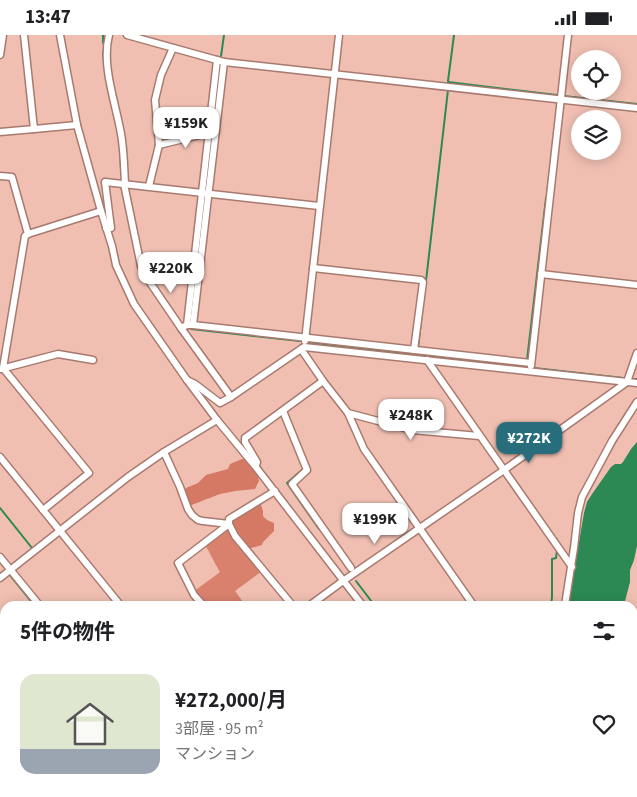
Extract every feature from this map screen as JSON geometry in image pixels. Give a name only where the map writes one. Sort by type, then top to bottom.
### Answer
[{"type":"street","points":[[0,55],[3,35]]},
{"type":"street","points":[[24,35],[34,129]]},
{"type":"street","points":[[60,35],[76,125],[112,245],[116,265],[134,305],[217,420],[275,491],[359,601]]},
{"type":"street","points":[[109,35],[107,57],[111,90],[121,134],[125,184],[142,266],[151,284],[187,326],[231,397]]},
{"type":"street","points":[[127,35],[220,61],[637,108]]},
{"type":"street","points":[[187,380],[220,403],[302,348],[305,338],[338,35]]},
{"type":"street","points":[[530,372],[568,35]]},
{"type":"street","points":[[148,186],[158,145],[155,101],[161,75],[173,48]]},
{"type":"street","points":[[187,326],[220,61]]},
{"type":"street","points":[[205,193],[208,133],[220,61]]},
{"type":"street","points":[[0,132],[76,125]]},
{"type":"street","points":[[158,145],[208,133]]},
{"type":"street","points":[[0,176],[12,177],[28,234]]},
{"type":"street","points":[[106,228],[111,228],[105,182],[320,206]]},
{"type":"street","points":[[43,510],[89,473],[2,369],[25,236],[101,211]]},
{"type":"street","points":[[313,268],[423,281],[414,350]]},
{"type":"street","points":[[541,274],[637,285]]},
{"type":"street","points":[[187,326],[531,363]]},
{"type":"street","points":[[302,348],[637,383]]},
{"type":"street","points":[[302,348],[323,381],[348,413],[364,449],[470,601]]},
{"type":"street","points":[[316,601],[627,382],[637,353]]},
{"type":"street","points":[[2,369],[58,354],[92,361]]},
{"type":"street","points":[[426,360],[572,567]]},
{"type":"street","points":[[255,466],[257,462],[245,443],[245,438],[323,381]]},
{"type":"street","points":[[566,601],[582,497],[612,441],[637,402]]},
{"type":"street","points":[[283,411],[307,470],[292,484],[350,568]]},
{"type":"street","points":[[348,413],[412,430],[480,436]]},
{"type":"street","points":[[0,578],[128,477],[164,452],[217,420]]},
{"type":"street","points":[[164,452],[192,515],[202,521],[229,524]]},
{"type":"street","points":[[0,457],[117,601]]},
{"type":"street","points":[[275,491],[229,519],[229,524],[235,536],[289,601]]},
{"type":"street","points":[[199,601],[194,595],[178,563],[229,524]]},
{"type":"street","points":[[0,557],[36,601]]},
{"type":"shaded area","points":[[637,442],[637,546],[630,570],[630,582],[625,601],[569,601],[587,502],[611,467],[615,464],[621,464]]},
{"type":"shaded area","points":[[242,459],[258,476],[259,481],[255,489],[220,494],[189,506],[185,492],[186,488],[198,483],[206,475],[228,469],[230,464]]},
{"type":"shaded area","points":[[260,501],[263,516],[274,523],[274,531],[262,545],[251,548],[246,547],[236,534],[231,520]]},
{"type":"shaded area","points":[[228,527],[262,571],[235,591],[242,601],[201,601],[193,592],[220,572],[205,545]]},
{"type":"waterway","points":[[103,35],[103,43]]},
{"type":"waterway","points":[[221,56],[224,35]]},
{"type":"waterway","points":[[448,81],[454,35]]},
{"type":"waterway","points":[[103,52],[104,62]]},
{"type":"waterway","points":[[211,149],[220,65]]},
{"type":"waterway","points":[[448,82],[557,95]]},
{"type":"waterway","points":[[107,84],[111,102]]},
{"type":"waterway","points":[[426,281],[448,90]]},
{"type":"waterway","points":[[564,95],[637,104]]},
{"type":"waterway","points":[[547,194],[555,127]]},
{"type":"waterway","points":[[120,145],[121,170]]},
{"type":"waterway","points":[[527,360],[546,198]]},
{"type":"waterway","points":[[418,348],[423,304]]},
{"type":"waterway","points":[[191,329],[300,341]]},
{"type":"waterway","points":[[179,331],[188,342]]},
{"type":"waterway","points":[[307,342],[411,354]]},
{"type":"waterway","points":[[416,354],[527,367],[527,365]]},
{"type":"waterway","points":[[534,368],[623,378]]},
{"type":"waterway","points":[[303,469],[287,483],[319,529]]},
{"type":"waterway","points":[[0,508],[32,548]]},
{"type":"waterway","points":[[552,601],[552,559],[556,558],[557,551]]},
{"type":"waterway","points":[[0,562],[4,567]]},
{"type":"waterway","points":[[10,575],[31,601]]},
{"type":"waterway","points":[[356,581],[371,601]]}]
